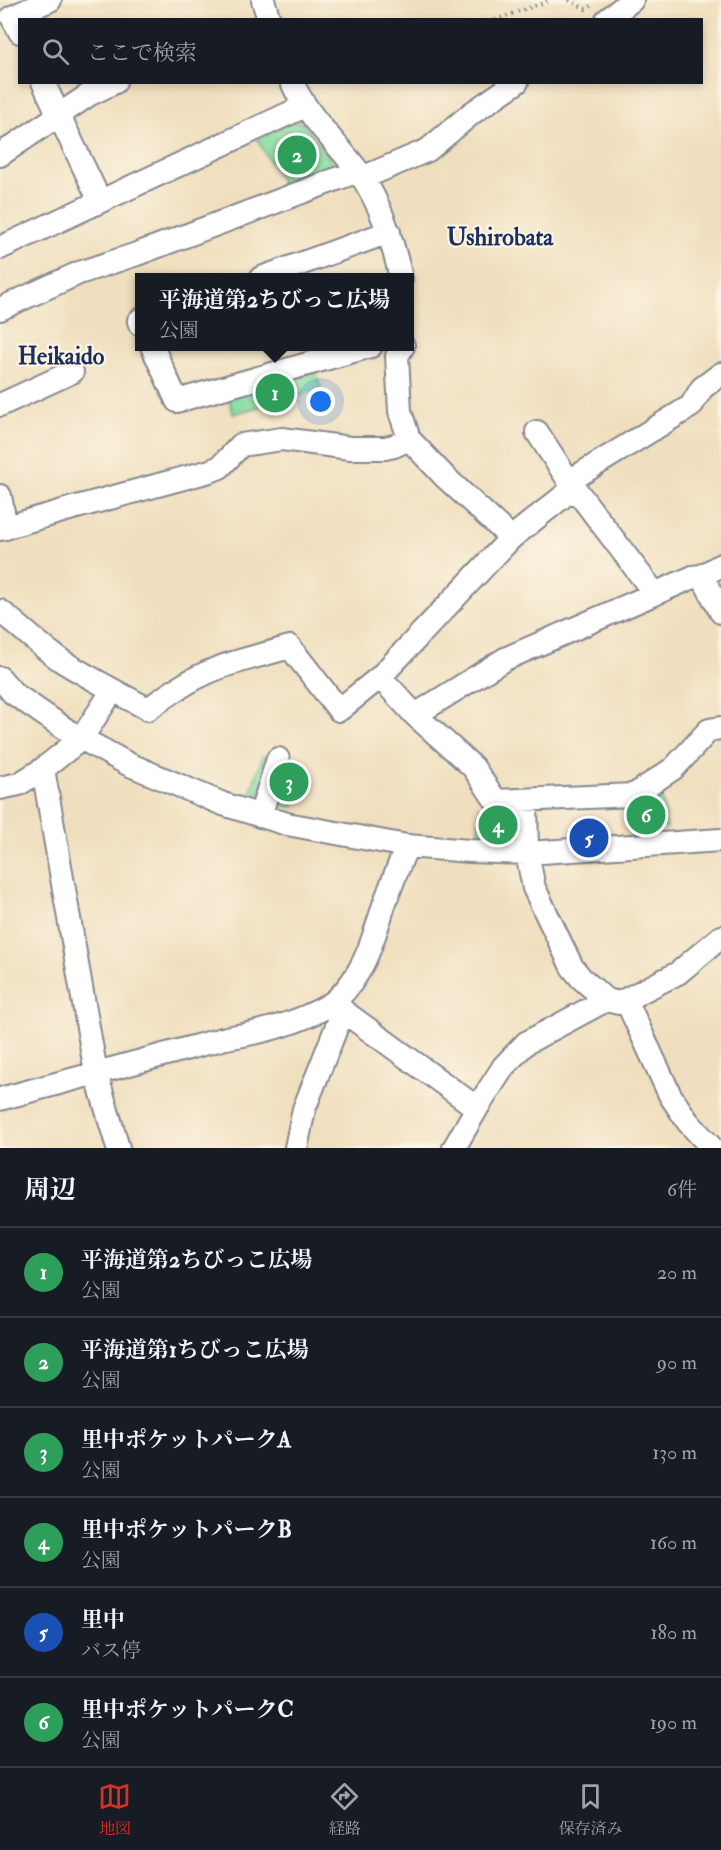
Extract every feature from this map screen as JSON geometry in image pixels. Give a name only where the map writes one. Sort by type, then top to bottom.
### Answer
[{"type":"street","points":[[18,28],[12,17],[50,0]]},
{"type":"street","points":[[600,12],[632,0]]},
{"type":"street","points":[[44,84],[100,201]]},
{"type":"street","points":[[0,155],[90,94],[111,84]]},
{"type":"street","points":[[293,84],[305,106],[372,193],[389,232],[400,273]]},
{"type":"street","points":[[0,309],[79,273],[428,150],[472,113],[514,84]]},
{"type":"street","points":[[0,248],[305,106]]},
{"type":"street","points":[[275,273],[389,232]]},
{"type":"street","points":[[154,351],[177,401],[353,351]]},
{"type":"street","points":[[400,351],[397,356],[400,411],[409,439],[445,477],[511,538]]},
{"type":"street","points":[[0,405],[72,372]]},
{"type":"street","points":[[0,611],[62,661],[148,709],[176,688],[202,675],[290,647],[339,710],[380,677],[511,538],[573,485],[579,475],[692,406],[702,388],[721,374]]},
{"type":"street","points":[[537,432],[573,485],[655,594]]},
{"type":"street","points":[[0,496],[3,529],[210,471],[220,467],[241,445],[282,438],[350,448],[385,448],[409,439]]},
{"type":"street","points":[[415,715],[505,659],[712,570],[721,612]]},
{"type":"street","points":[[380,677],[415,715],[473,767],[496,801],[634,795],[674,768],[709,730],[721,728]]},
{"type":"street","points":[[4,686],[81,739],[128,764],[223,804],[287,824],[406,846],[470,851],[527,853],[721,840]]},
{"type":"street","points":[[0,788],[19,784],[81,739],[113,690]]},
{"type":"street","points":[[260,816],[278,759]]},
{"type":"street","points":[[43,768],[96,1073],[118,1148]]},
{"type":"street","points":[[526,800],[527,853],[534,888],[565,954],[581,978],[616,1000],[670,1095],[688,1122],[711,1148]]},
{"type":"street","points":[[296,1148],[304,1109],[340,1006],[374,940],[406,846]]},
{"type":"street","points":[[454,1148],[504,1066],[526,1043],[616,1000],[678,974],[721,937]]},
{"type":"street","points":[[0,1099],[226,1038],[276,1028],[340,1006]]},
{"type":"street","points":[[340,1006],[477,1108]]},
{"type":"path","points":[[501,18],[551,0]]},
{"type":"path","points":[[569,0],[586,9],[600,12]]},
{"type":"green space","points":[[294,121],[304,124],[339,171],[286,190],[257,139]]},
{"type":"green space","points":[[316,371],[321,389],[233,414],[228,396]]},
{"type":"green space","points":[[263,756],[272,758],[261,793],[249,797]]},
{"type":"green space","points":[[284,761],[306,766],[293,807],[278,805],[272,797]]},
{"type":"green space","points":[[660,787],[667,828],[628,830],[629,802]]},
{"type":"green space","points":[[480,807],[507,808],[516,815],[517,834],[511,838],[478,836]]},
{"type":"place","name":"平海道第1ちびっこ広場","points":[[297,155]]},
{"type":"place","name":"平海道第2ちびっこ広場","points":[[275,393]]},
{"type":"place","name":"里中ポケットパークA","points":[[289,782]]},
{"type":"place","name":"里中ポケットパークC","points":[[646,815]]},
{"type":"place","name":"里中ポケットパークB","points":[[498,825]]},
{"type":"place","name":"里中","points":[[589,838]]},
{"type":"district","name":"Ushirobata","points":[[500,237]]},
{"type":"district","name":"Heikaido","points":[[61,356]]}]
